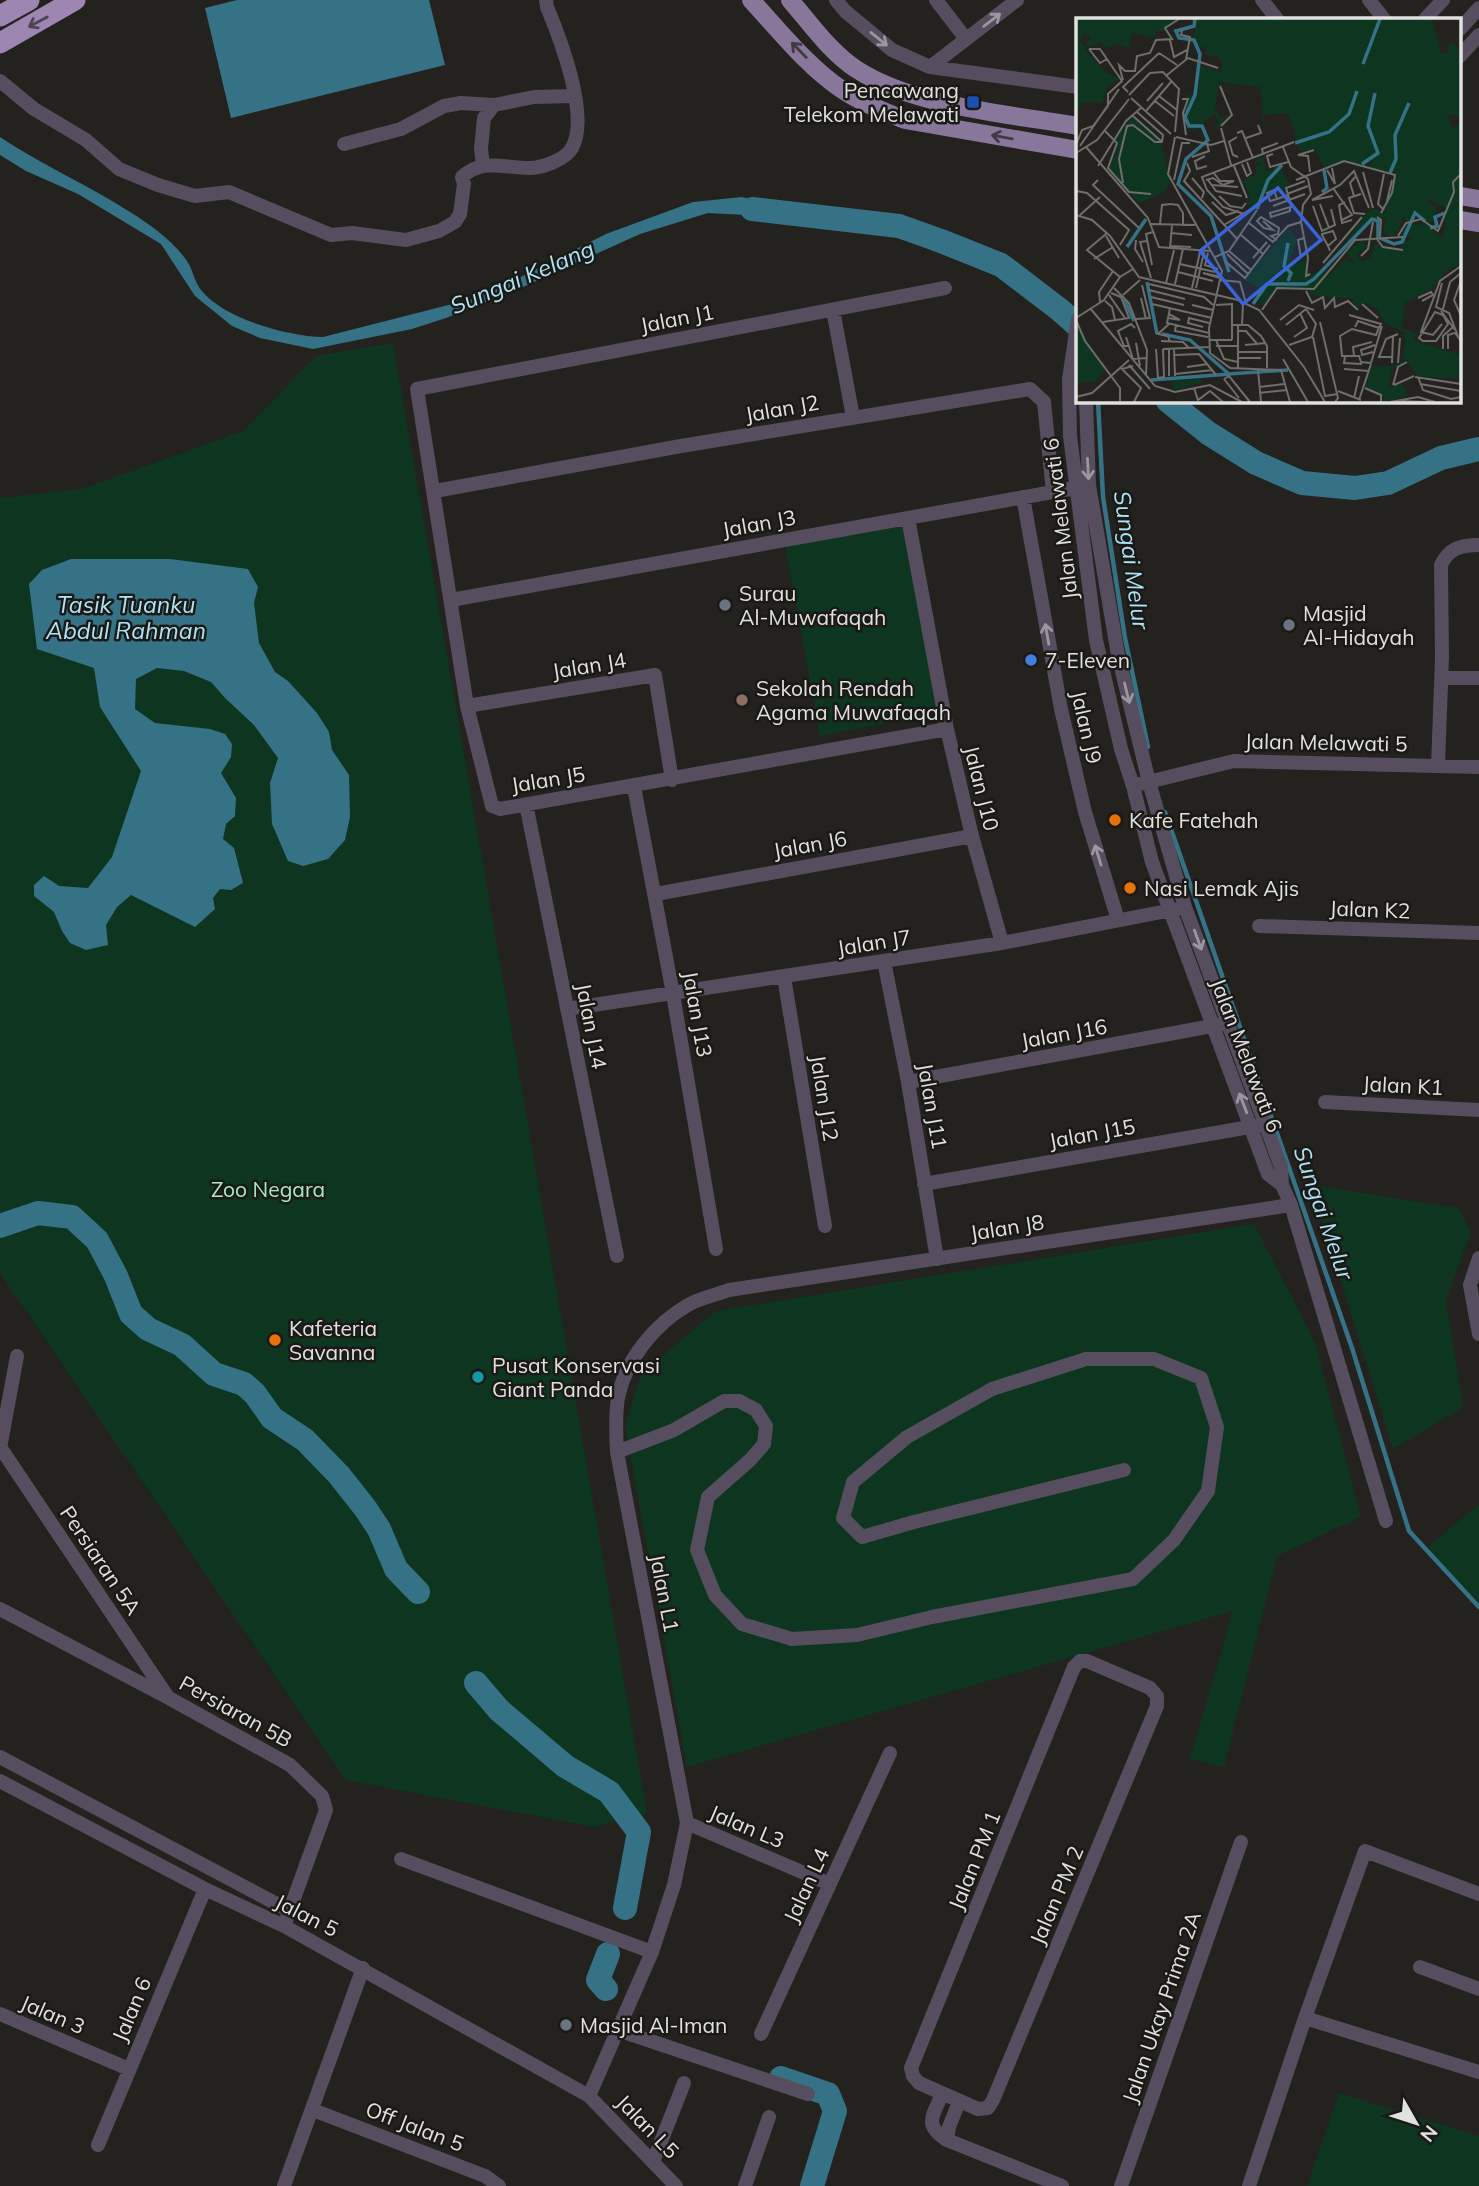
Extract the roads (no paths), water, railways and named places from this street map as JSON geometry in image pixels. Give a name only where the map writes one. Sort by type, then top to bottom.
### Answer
[{"type":"highway","points":[[0,43],[75,0]]},
{"type":"main road","points":[[751,0],[822,74],[841,90],[880,110],[905,120],[1076,151]]},
{"type":"main road","points":[[790,0],[836,52],[855,68],[888,87],[930,100],[1076,126]]},
{"type":"street","points":[[0,81],[34,109],[86,140],[118,169],[195,195],[229,192],[331,235],[352,233],[406,240],[439,231],[455,222],[460,214],[464,184],[462,177],[469,171],[483,165],[530,168],[553,162],[571,150],[577,135],[574,96],[565,48],[547,7],[547,0]]},
{"type":"street","points":[[836,0],[845,11],[892,50],[930,67],[1076,87]]},
{"type":"street","points":[[936,0],[966,39]]},
{"type":"street","points":[[930,67],[1017,0]]},
{"type":"street","points":[[1262,0],[1276,18]]},
{"type":"street","points":[[1369,0],[1383,18]]},
{"type":"street","points":[[1426,18],[1443,0]]},
{"type":"street","points":[[1462,27],[1479,8]]},
{"type":"street","points":[[1462,54],[1479,35]]},
{"type":"street","points":[[344,144],[401,128],[444,106],[461,103],[494,105],[524,98],[574,96]]},
{"type":"street","points":[[483,165],[481,149],[484,118],[494,105]]},
{"type":"street","name":"Jalan J1","points":[[417,389],[945,288]]},
{"type":"street","points":[[833,310],[853,417]]},
{"type":"street","name":"Jalan Melawati 6","points":[[1076,332],[1069,379],[1070,436],[1075,488],[1096,640],[1121,749],[1152,862],[1169,911],[1267,1124],[1281,1167],[1282,1185],[1291,1205],[1386,1521]]},
{"type":"street","name":"Jalan J5","points":[[417,389],[467,706],[492,806],[500,809],[672,780],[947,729]]},
{"type":"street","name":"Jalan J2","points":[[435,491],[853,417],[1030,389],[1044,402],[1053,492]]},
{"type":"street","name":"Jalan Melawati 6","points":[[1086,402],[1091,498],[1118,654],[1149,782],[1252,1126],[1268,1174],[1282,1185]]},
{"type":"street","name":"Jalan J3","points":[[451,600],[1075,488]]},
{"type":"street","name":"Jalan J9","points":[[1023,497],[1060,709],[1086,812],[1118,920]]},
{"type":"street","name":"Jalan J10","points":[[908,518],[947,729],[972,836],[1002,943]]},
{"type":"street","points":[[1438,766],[1442,678],[1441,565],[1451,550],[1462,545],[1479,545]]},
{"type":"street","name":"Jalan J4","points":[[467,706],[655,675],[672,780]]},
{"type":"street","points":[[1442,678],[1479,678]]},
{"type":"street","name":"Jalan Melawati 5","points":[[1133,786],[1234,761],[1479,767]]},
{"type":"street","name":"Jalan J13","points":[[634,786],[656,894],[716,1250]]},
{"type":"street","name":"Jalan J14","points":[[526,804],[617,1256]]},
{"type":"street","name":"Jalan J6","points":[[656,894],[972,836]]},
{"type":"street","name":"Jalan J7","points":[[567,1009],[1002,943],[1185,907]]},
{"type":"street","name":"Jalan K2","points":[[1259,926],[1479,933]]},
{"type":"street","name":"Jalan J11","points":[[884,961],[908,1082],[937,1259]]},
{"type":"street","name":"Jalan J12","points":[[784,977],[825,1226]]},
{"type":"street","name":"Jalan J16","points":[[908,1082],[1221,1025]]},
{"type":"street","name":"Jalan K1","points":[[1325,1102],[1479,1110]]},
{"type":"street","name":"Jalan J15","points":[[924,1184],[1267,1124]]},
{"type":"street","name":"Jalan J8","points":[[729,1290],[1291,1205]]},
{"type":"street","points":[[1479,1258],[1470,1285],[1479,1334]]},
{"type":"street","name":"Jalan L1","points":[[589,2096],[652,1952],[674,1885],[687,1823],[617,1452],[618,1396],[634,1357],[659,1327],[689,1305],[729,1290]]},
{"type":"street","name":"Persiaran 5A","points":[[17,1356],[0,1447],[167,1697]]},
{"type":"street","points":[[617,1452],[674,1430],[724,1402],[740,1401],[756,1409],[766,1426],[764,1444],[708,1497],[697,1550],[715,1595],[742,1624],[792,1639],[857,1634],[1133,1579],[1174,1541],[1208,1491],[1217,1427],[1201,1378],[1154,1359],[1086,1359],[992,1390],[907,1437],[853,1482],[843,1518],[862,1537],[1124,1470]]},
{"type":"street","name":"Persiaran 5B","points":[[0,1609],[290,1765],[322,1796],[326,1810],[284,1926]]},
{"type":"street","name":"Jalan PM 1","points":[[942,2094],[919,2083],[911,2068],[1073,1667],[1080,1661],[1087,1661],[1150,1688],[1157,1696]]},
{"type":"street","name":"Jalan PM 2","points":[[959,2102],[978,2109],[988,2108],[993,2100],[1157,1706],[1157,1696]]},
{"type":"street","name":"Jalan L4","points":[[761,2034],[890,1753]]},
{"type":"street","name":"Jalan 5","points":[[0,1757],[290,1911]]},
{"type":"street","name":"Jalan 5","points":[[0,1781],[205,1889],[284,1926],[363,1968],[589,2096]]},
{"type":"street","name":"Jalan L3","points":[[687,1823],[830,1884]]},
{"type":"street","name":"Jalan Ukay Prima 2A","points":[[1121,2186],[1241,1842]]},
{"type":"street","points":[[1250,2186],[1305,2018],[1365,1851],[1479,1894]]},
{"type":"street","points":[[401,1859],[652,1952]]},
{"type":"street","name":"Jalan 6","points":[[98,2145],[205,1889]]},
{"type":"street","points":[[1420,1967],[1479,1989]]},
{"type":"street","points":[[284,2186],[363,1968]]},
{"type":"street","name":"Jalan 3","points":[[0,2014],[129,2069]]},
{"type":"street","points":[[1305,2018],[1479,2072]]},
{"type":"street","points":[[618,2030],[808,2094]]},
{"type":"street","points":[[653,2162],[684,2083]]},
{"type":"street","points":[[947,2140],[948,2127],[959,2102],[942,2094],[931,2119],[931,2127],[936,2133],[947,2140],[1062,2186]]},
{"type":"street","name":"Jalan L5","points":[[589,2096],[676,2186]]},
{"type":"street","name":"Off Jalan 5","points":[[313,2110],[485,2176],[499,2186]]},
{"type":"street","points":[[745,2186],[769,2117]]},
{"type":"water","points":[[237,0],[429,0],[445,65],[231,118],[205,8]]},
{"type":"water","points":[[0,137],[154,228],[187,261],[201,290],[211,300],[257,324],[308,336],[323,337],[468,300],[497,289],[606,234],[693,202],[742,197],[782,207],[783,217],[708,213],[640,234],[514,291],[446,318],[412,329],[313,349],[260,338],[232,326],[195,296],[161,244],[78,194],[26,171],[0,155]]},
{"type":"water","name":"Tasik Tuanku Abdul Rahman","points":[[71,559],[170,559],[248,569],[258,587],[254,603],[259,643],[275,672],[288,681],[317,713],[329,732],[332,750],[349,775],[350,817],[345,840],[328,859],[303,866],[288,861],[272,824],[270,783],[278,758],[254,725],[211,682],[184,671],[157,668],[136,679],[135,709],[155,723],[210,729],[225,734],[232,744],[231,757],[221,773],[236,798],[235,816],[226,824],[223,839],[234,848],[243,883],[231,890],[220,889],[213,898],[215,909],[195,927],[131,895],[117,907],[106,925],[108,945],[86,950],[70,943],[54,912],[34,896],[34,885],[44,876],[59,886],[88,888],[112,857],[141,771],[100,707],[94,668],[37,649],[29,584],[42,570]]},
{"type":"waterway","name":"Sungai Kelang","points":[[752,209],[899,226],[1001,265],[1076,324]]},
{"type":"waterway","name":"Sungai Melur","points":[[1098,402],[1103,497],[1125,638],[1148,747]]},
{"type":"waterway","name":"Sungai Kelang","points":[[1169,402],[1208,433],[1256,463],[1302,483],[1355,488],[1388,483],[1441,458],[1479,449]]},
{"type":"waterway","name":"Sungai Melur","points":[[1165,812],[1352,1348],[1409,1531],[1479,1607]]},
{"type":"waterway","points":[[0,1226],[38,1213],[72,1217],[97,1240],[116,1276],[131,1314],[148,1329],[182,1345],[214,1374],[244,1384],[255,1394],[272,1418],[305,1440],[339,1475],[365,1508],[379,1529],[396,1569],[418,1592]]},
{"type":"waterway","points":[[476,1683],[499,1710],[565,1766],[609,1792],[639,1832],[625,1908]]},
{"type":"waterway","points":[[606,1989],[598,1980],[608,1954]]},
{"type":"waterway","points":[[781,2078],[828,2094],[835,2111],[812,2186]]},
{"type":"place","name":"Pencawang Telekom Melawati","points":[[973,102]]},
{"type":"place","name":"Surau Al-Muwafaqah","points":[[725,605]]},
{"type":"place","name":"Masjid Al-Hidayah","points":[[1289,625]]},
{"type":"place","name":"7-Eleven","points":[[1031,660]]},
{"type":"place","name":"Sekolah Rendah Agama Muwafaqah","points":[[742,700]]},
{"type":"place","name":"Kafe Fatehah","points":[[1115,820]]},
{"type":"place","name":"Nasi Lemak Ajis","points":[[1130,888]]},
{"type":"place","name":"Kafeteria Savanna","points":[[275,1340]]},
{"type":"place","name":"Pusat Konservasi Giant Panda","points":[[478,1377]]},
{"type":"place","name":"Masjid Al-Iman","points":[[566,2025]]},
{"type":"park label","name":"Zoo Negara","points":[[268,1189]]}]
